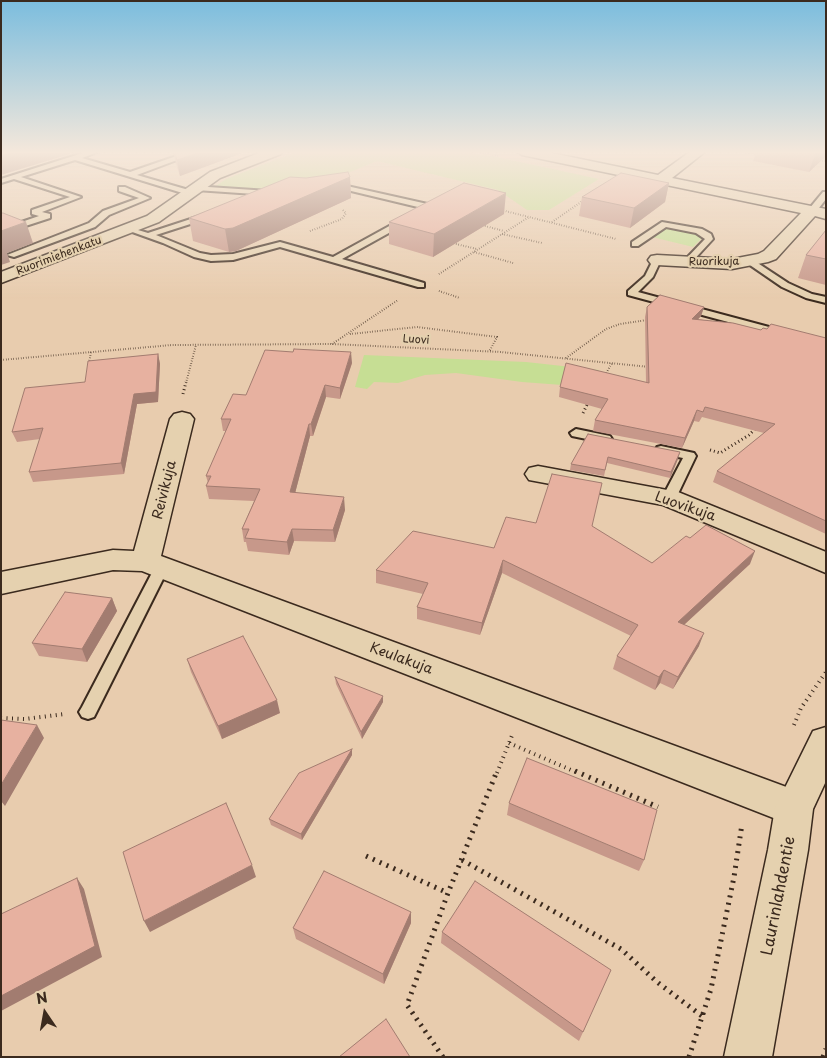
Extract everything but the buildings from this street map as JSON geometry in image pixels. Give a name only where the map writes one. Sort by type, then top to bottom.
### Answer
[{"type":"street","name":"Ruorimiehenkatu","points":[[1,278],[128,229],[153,218],[178,200]]},
{"type":"street","points":[[763,200],[819,212]]},
{"type":"street","name":"Ruorikuja","points":[[657,260],[732,264],[750,261],[770,255],[819,212]]},
{"type":"street","name":"Reivikuja","points":[[154,564],[182,419]]},
{"type":"street","name":"Luovikuja","points":[[538,474],[669,498],[826,562]]},
{"type":"street","name":"Keulakuja","points":[[1,583],[113,560],[154,564],[361,645],[794,808]]},
{"type":"street","name":"Laurinlahdentie","points":[[748,1057],[808,737]]},
{"type":"lane","points":[[1,232],[47,216],[35,212],[68,200]]},
{"type":"lane","points":[[11,256],[92,225],[106,213],[140,200]]},
{"type":"lane","points":[[334,260],[429,207],[400,200]]},
{"type":"lane","points":[[148,235],[180,226],[218,211]]},
{"type":"lane","points":[[635,244],[665,224],[708,236],[708,239],[686,263]]},
{"type":"lane","points":[[128,229],[166,241],[197,255],[211,258],[232,257],[280,244],[421,285]]},
{"type":"lane","points":[[1,252],[36,265]]},
{"type":"lane","points":[[657,260],[649,277],[631,293],[790,335]]},
{"type":"lane","points":[[750,261],[785,284],[809,296],[826,300]]},
{"type":"lane","points":[[576,433],[622,442]]},
{"type":"lane","points":[[649,448],[690,456],[669,498]]},
{"type":"lane","points":[[88,712],[154,564]]},
{"type":"path","points":[[280,244],[346,216],[344,210],[321,200]]},
{"type":"path","points":[[552,222],[584,200]]},
{"type":"path","points":[[501,210],[635,244]]},
{"type":"path","points":[[332,344],[529,217]]},
{"type":"path","points":[[485,226],[505,231]]},
{"type":"path","points":[[501,234],[542,244]]},
{"type":"path","points":[[456,244],[478,249]]},
{"type":"path","points":[[474,252],[512,263]]},
{"type":"path","points":[[565,359],[587,341],[606,330],[620,324],[675,315],[684,307]]},
{"type":"path","points":[[346,334],[417,327],[497,337],[489,352]]},
{"type":"path","name":"Luovi","points":[[1,360],[196,345],[332,344],[489,352],[657,368]]},
{"type":"path","points":[[182,419],[179,409],[196,345]]},
{"type":"path","points":[[88,365],[91,352]]},
{"type":"path","points":[[602,379],[612,363]]},
{"type":"path","points":[[584,408],[592,394]]},
{"type":"path","points":[[690,456],[694,445],[720,453],[749,435],[762,421]]},
{"type":"path","points":[[808,737],[801,708],[826,672]]},
{"type":"path","points":[[444,1057],[408,1005],[448,894],[524,705]]},
{"type":"path","points":[[1,718],[25,719],[88,712]]},
{"type":"path","points":[[509,743],[658,806]]},
{"type":"path","points":[[689,1057],[711,989],[741,838],[742,824],[737,818]]},
{"type":"path","points":[[366,856],[448,894]]},
{"type":"path","points":[[462,860],[621,949],[657,982],[702,1016]]},
{"type":"path","points":[[823,1057],[826,1049]]},
{"type":"green space","points":[[513,200],[565,200],[549,210],[527,210]]},
{"type":"green space","points":[[664,227],[695,232],[703,237],[693,247],[652,237]]},
{"type":"green space","points":[[364,355],[526,362],[599,370],[589,387],[522,382],[456,373],[425,375],[398,383],[374,382],[367,389],[355,387]]}]
